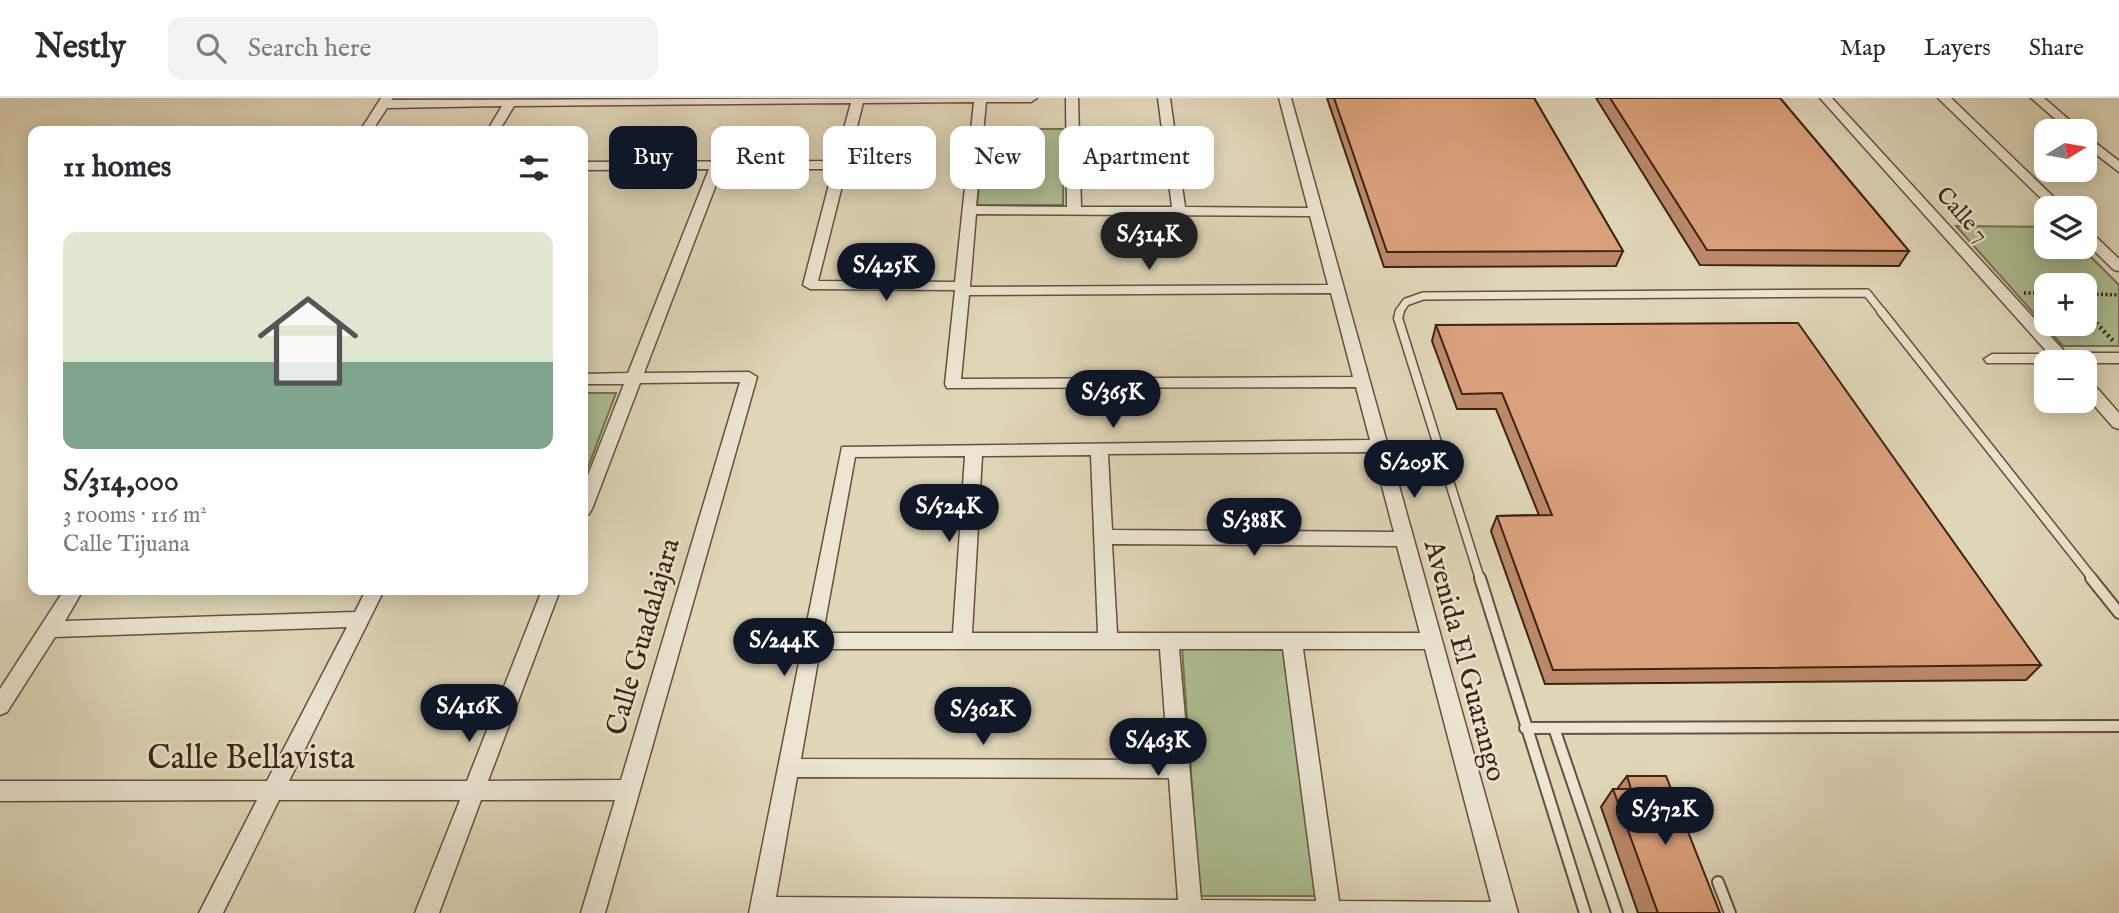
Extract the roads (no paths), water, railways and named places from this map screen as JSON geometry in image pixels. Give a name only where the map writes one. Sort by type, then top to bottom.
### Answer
[{"type":"street","points":[[369,126],[385,101],[510,103],[1031,98]]},
{"type":"street","points":[[1072,98],[1074,211]]},
{"type":"street","points":[[1164,98],[1179,211]]},
{"type":"street","name":"Avenida El Guarango","points":[[1285,98],[1506,913]]},
{"type":"street","name":"Calle 7","points":[[1826,98],[2054,350]]},
{"type":"street","points":[[1944,98],[2046,196]]},
{"type":"street","points":[[2037,98],[2062,119]]},
{"type":"street","points":[[851,126],[858,99]]},
{"type":"street","points":[[980,99],[953,384],[1362,382]]},
{"type":"street","points":[[495,126],[510,103]]},
{"type":"street","points":[[2097,149],[2119,168]]},
{"type":"street","points":[[588,166],[711,165]]},
{"type":"street","points":[[588,496],[711,180]]},
{"type":"street","points":[[835,189],[810,285],[1336,289]]},
{"type":"street","points":[[970,210],[1316,212]]},
{"type":"street","points":[[2097,246],[2119,267]]},
{"type":"street","points":[[2097,354],[2117,351]]},
{"type":"street","points":[[1992,359],[2034,360]]},
{"type":"street","name":"Calle Guadalajara","points":[[593,913],[749,377],[634,378]]},
{"type":"street","points":[[588,379],[634,378]]},
{"type":"street","points":[[2097,398],[2119,422]]},
{"type":"street","points":[[1379,446],[848,451],[761,910],[1506,913]]},
{"type":"street","points":[[1100,449],[1108,641]]},
{"type":"street","points":[[962,641],[974,450]]},
{"type":"street","points":[[1103,537],[1404,539]]},
{"type":"street","points":[[0,706],[71,595]]},
{"type":"street","points":[[211,913],[372,595]]},
{"type":"street","points":[[427,913],[549,595]]},
{"type":"street","points":[[49,629],[360,619]]},
{"type":"street","points":[[812,641],[1432,641]]},
{"type":"street","points":[[1169,641],[1190,911]]},
{"type":"street","points":[[1292,641],[1329,912]]},
{"type":"street","points":[[788,768],[1179,769]]},
{"type":"street","name":"Calle Bellavista","points":[[0,791],[629,790]]},
{"type":"lane","points":[[1586,913],[1525,728],[1398,318],[1401,307],[1413,298],[1867,293],[2119,613]]},
{"type":"lane","points":[[1525,728],[2119,726]]},
{"type":"lane","points":[[1554,728],[1617,913]]},
{"type":"lane","points":[[1718,882],[1730,913]]}]
